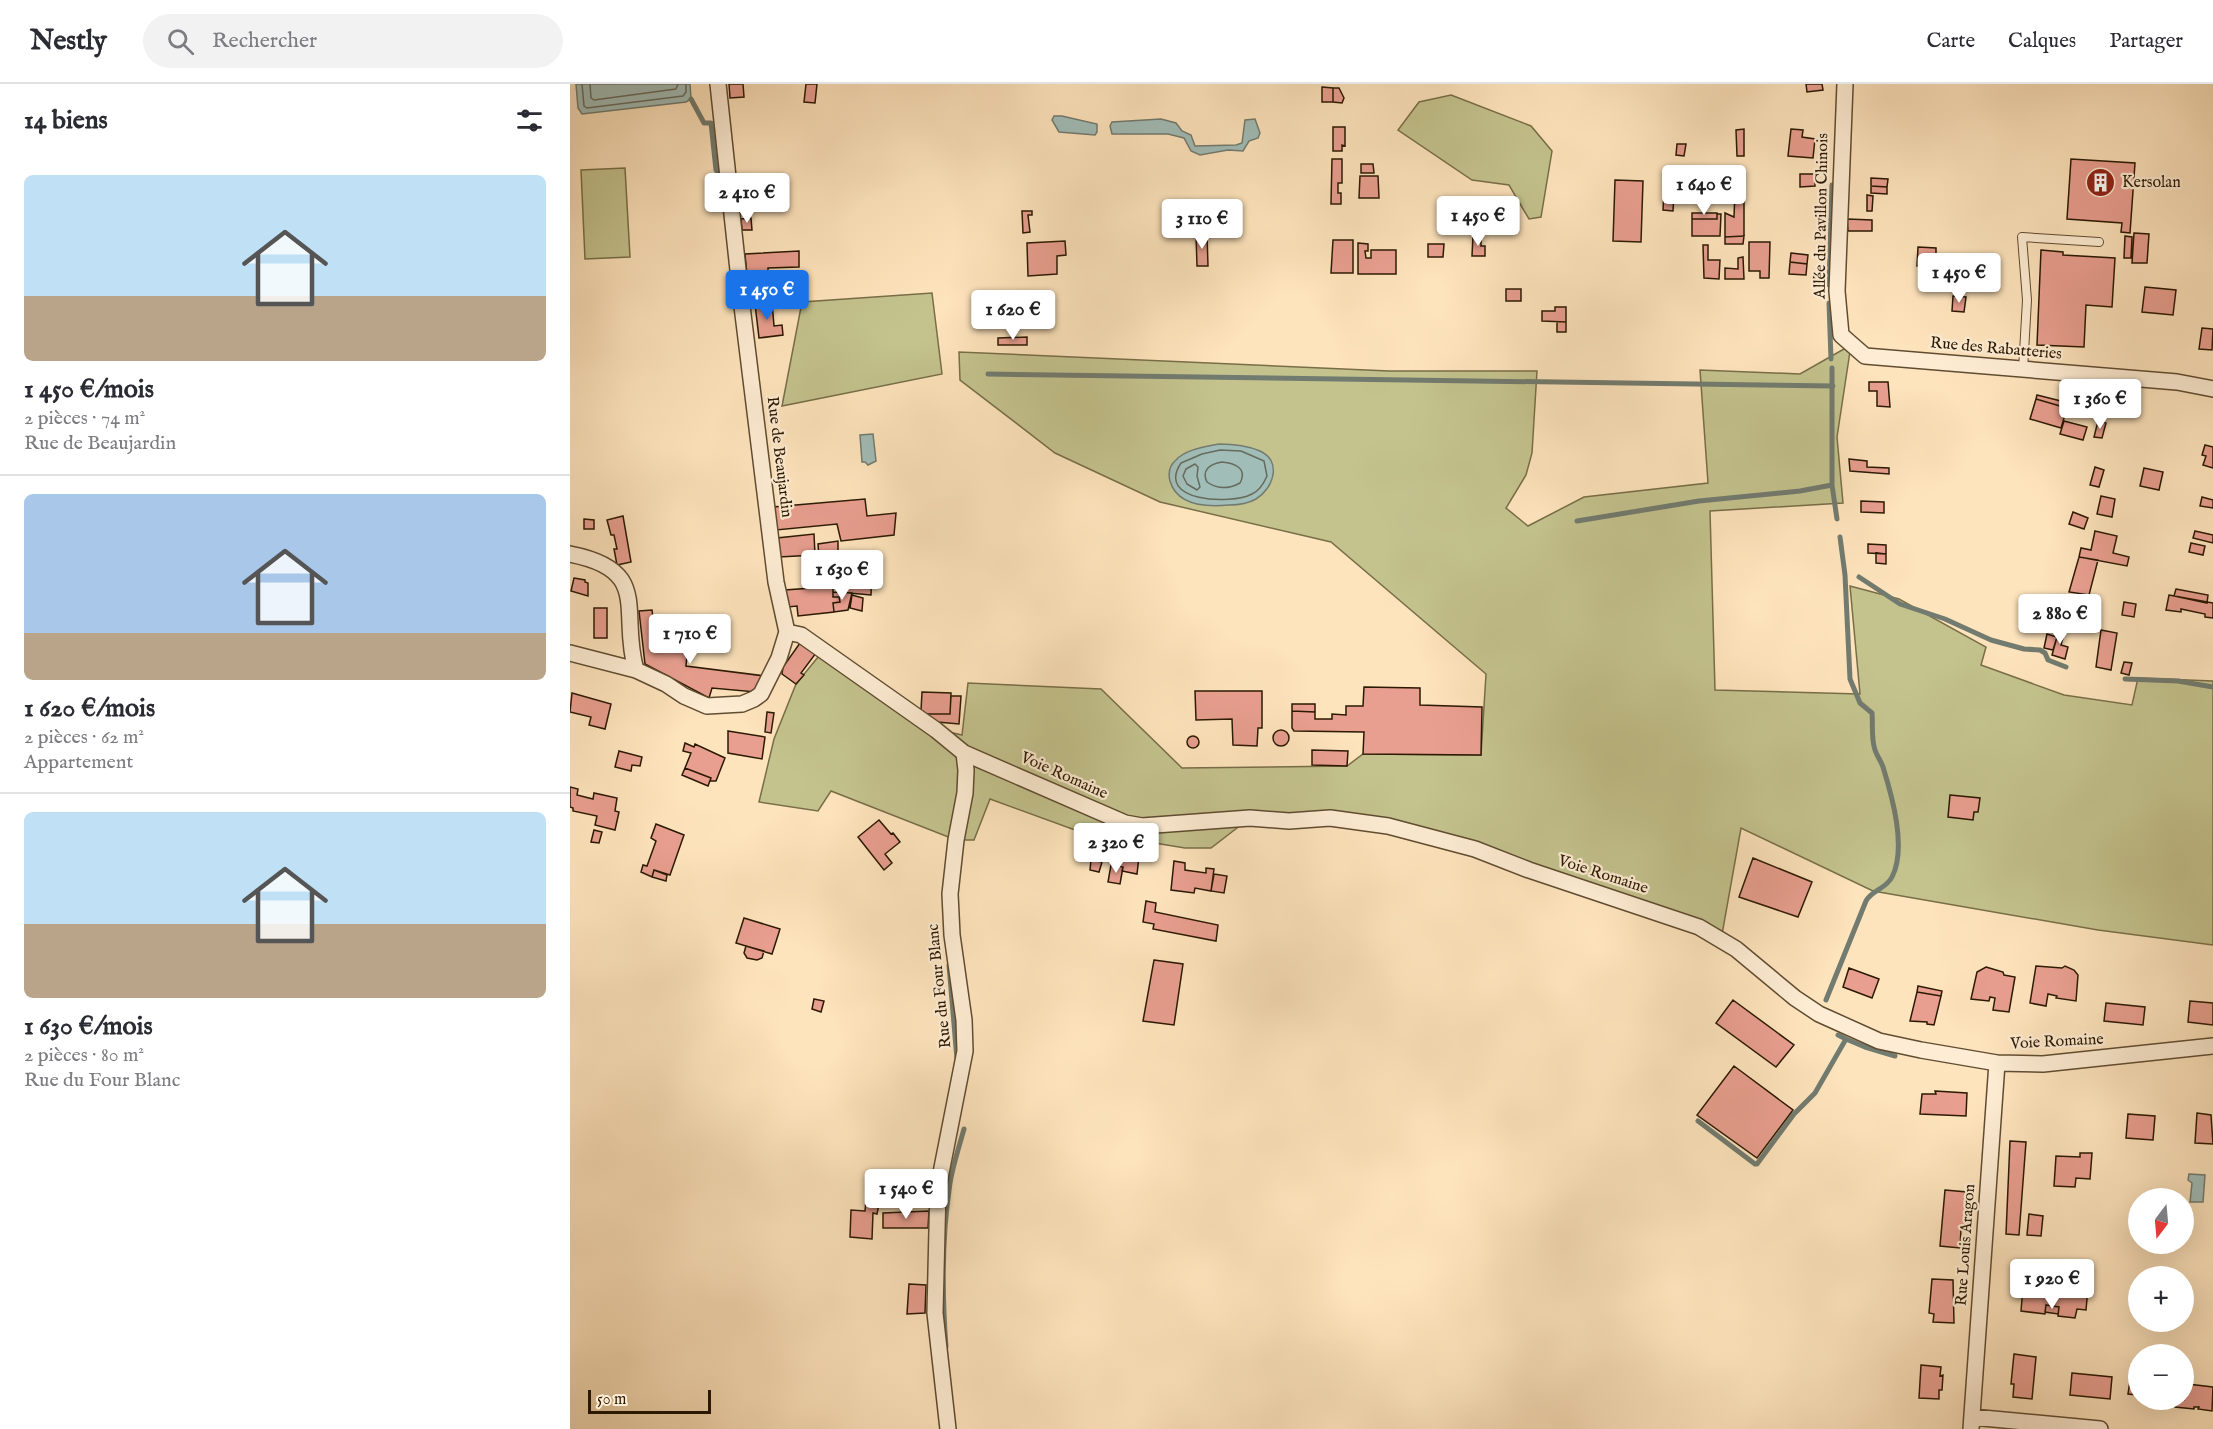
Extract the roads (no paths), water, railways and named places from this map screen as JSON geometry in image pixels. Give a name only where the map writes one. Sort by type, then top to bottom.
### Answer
[{"type":"street","name":"Rue de Beaujardin","points":[[570,653],[636,670],[707,706],[742,704],[761,694],[779,658],[787,632],[775,570],[741,298],[718,84]]},
{"type":"street","name":"Allée du Pavillon Chinois","points":[[1845,84],[1837,291],[1841,335],[1851,345]]},
{"type":"street","name":"Rue des Rabatteries","points":[[1851,345],[1865,356],[2176,382],[2213,389]]},
{"type":"street","points":[[570,554],[590,558],[612,568],[624,586],[630,605],[633,658],[636,670]]},
{"type":"street","points":[[787,632],[801,635],[936,729],[963,753]]},
{"type":"street","name":"Voie Romaine","points":[[963,753],[1125,823],[1142,826],[1250,819],[1289,821],[1330,818],[1388,826],[1475,849],[1529,870],[1699,927],[1736,949],[1795,998],[1819,1014],[1878,1041],[1997,1063],[2043,1064],[2213,1046]]},
{"type":"street","name":"Rue du Four Blanc","points":[[948,1429],[935,1313],[937,1222],[938,1188],[965,1051],[964,1020],[952,935],[950,894],[954,849],[965,793],[966,770],[963,753]]},
{"type":"street","name":"Rue Louis Aragon","points":[[1971,1423],[1997,1063]]},
{"type":"street","points":[[1971,1423],[2100,1429]]},
{"type":"lane","points":[[2023,370],[2027,300],[2022,237],[2099,242]]},
{"type":"water","points":[[576,84],[690,84],[691,99],[686,102],[582,114],[578,108]]},
{"type":"water","points":[[1054,116],[1097,124],[1097,132],[1095,135],[1059,132],[1052,120]]},
{"type":"water","points":[[1161,119],[1176,123],[1182,131],[1191,135],[1195,146],[1242,143],[1245,120],[1255,119],[1260,133],[1258,138],[1249,141],[1243,151],[1228,150],[1200,155],[1191,151],[1184,138],[1168,134],[1112,134],[1110,126],[1112,122]]},
{"type":"water","points":[[873,434],[876,461],[868,465],[862,462],[860,435]]},
{"type":"water","points":[[1219,444],[1240,445],[1267,455],[1271,461],[1273,475],[1267,488],[1256,499],[1236,505],[1203,505],[1186,500],[1174,489],[1169,475],[1171,467],[1180,456],[1202,447]]},
{"type":"water","points":[[2189,1174],[2205,1175],[2203,1202],[2194,1202],[2194,1188],[2191,1188],[2192,1183],[2188,1180]]},
{"type":"waterway","points":[[691,99],[704,123],[711,123],[716,170],[722,179]]},
{"type":"waterway","points":[[1829,285],[1832,185]]},
{"type":"waterway","points":[[1829,303],[1831,359]]},
{"type":"waterway","points":[[1832,368],[1832,485]]},
{"type":"waterway","points":[[988,374],[1833,386]]},
{"type":"waterway","points":[[1577,521],[1699,501],[1800,491],[1832,485],[1837,519]]},
{"type":"waterway","points":[[1826,1000],[1866,901],[1892,877],[1898,852],[1894,807],[1883,767],[1874,746],[1872,713],[1860,703],[1850,679],[1845,575],[1840,537]]},
{"type":"waterway","points":[[1859,577],[1900,604],[1945,619],[1991,640],[2024,649],[2040,650],[2045,653],[2048,660],[2066,667]]},
{"type":"waterway","points":[[2125,679],[2178,681],[2213,687]]},
{"type":"waterway","points":[[949,965],[957,1059]]},
{"type":"waterway","points":[[1698,1121],[1757,1164],[1794,1114],[1815,1093],[1846,1039],[1838,1035]]},
{"type":"waterway","points":[[1846,1039],[1895,1056]]},
{"type":"waterway","points":[[946,1347],[943,1286],[945,1223],[951,1176],[964,1129]]},
{"type":"place","name":"Kersolan","points":[[2101,183]]}]
